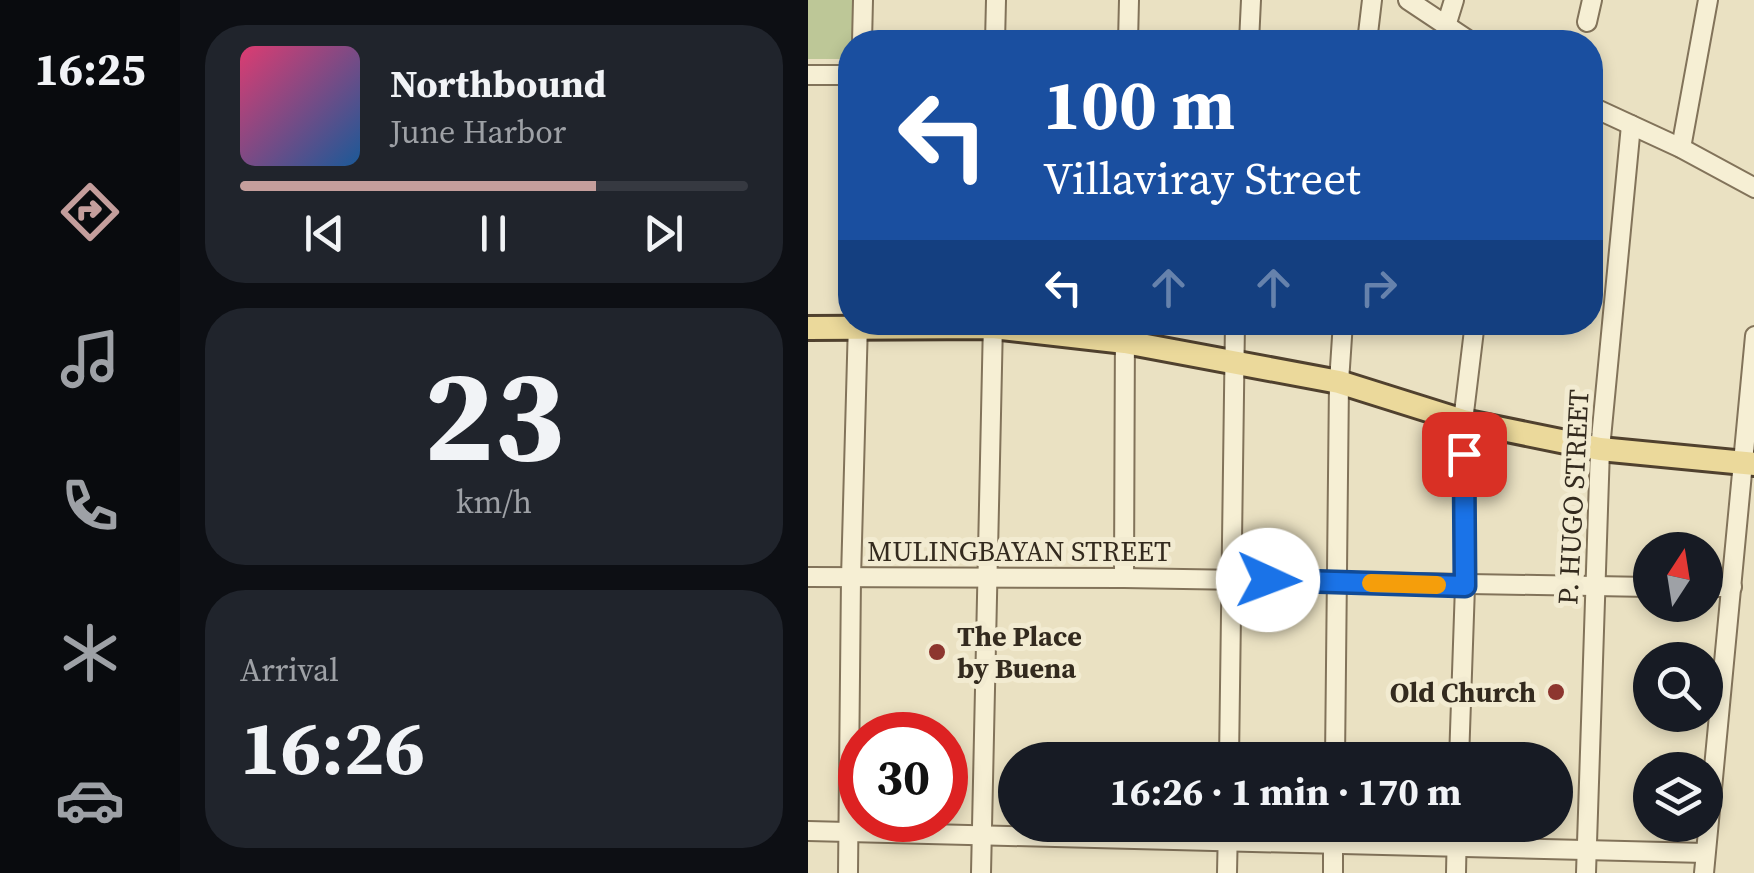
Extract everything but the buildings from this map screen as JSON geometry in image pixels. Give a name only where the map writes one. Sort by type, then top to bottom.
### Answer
[{"type":"main road","points":[[808,328],[838,326]]},
{"type":"main road","points":[[1136,335],[1234,363],[1339,382],[1463,421],[1600,449],[1750,464]]},
{"type":"street","points":[[862,30],[863,0]]},
{"type":"street","points":[[995,30],[996,0]]},
{"type":"street","points":[[1128,30],[1129,0]]},
{"type":"street","points":[[1250,30],[1251,0]]},
{"type":"street","points":[[1368,30],[1372,0]]},
{"type":"street","points":[[1408,0],[1452,30]]},
{"type":"street","points":[[1446,26],[1454,0]]},
{"type":"street","points":[[1588,22],[1592,0]]},
{"type":"street","points":[[1681,148],[1708,0]]},
{"type":"street","points":[[808,75],[838,75]]},
{"type":"street","points":[[1603,112],[1754,188]]},
{"type":"street","name":"P. HUGO STREET","points":[[1586,873],[1600,449],[1630,125]]},
{"type":"street","points":[[849,712],[858,335]]},
{"type":"street","points":[[982,873],[992,335]]},
{"type":"street","points":[[1124,578],[1125,335]]},
{"type":"street","points":[[1229,742],[1235,335]]},
{"type":"street","points":[[1335,742],[1339,382],[1343,335]]},
{"type":"street","points":[[1460,742],[1465,586],[1463,421],[1473,335]]},
{"type":"street","points":[[1704,873],[1732,588],[1750,464],[1754,336]]},
{"type":"street","name":"MULINGBAYAN STREET","points":[[808,577],[1633,587]]},
{"type":"street","points":[[1723,588],[1732,588]]},
{"type":"street","points":[[808,831],[838,832]]},
{"type":"street","points":[[968,836],[998,836]]},
{"type":"street","points":[[848,842],[848,873]]},
{"type":"street","points":[[1227,842],[1227,873]]},
{"type":"street","points":[[1312,842],[1706,853]]},
{"type":"street","points":[[1456,842],[1456,873]]},
{"type":"street","points":[[1333,844],[1333,873]]},
{"type":"green space","points":[[808,0],[857,0],[858,30],[838,30],[838,59],[808,59]]},
{"type":"slow traffic","points":[[1371,583],[1437,585]]},
{"type":"place","name":"The Place by Buena","points":[[937,652]]},
{"type":"place","name":"Old Church","points":[[1556,692]]},
{"type":"route","points":[[1268,580],[1465,586],[1464,454]]}]
